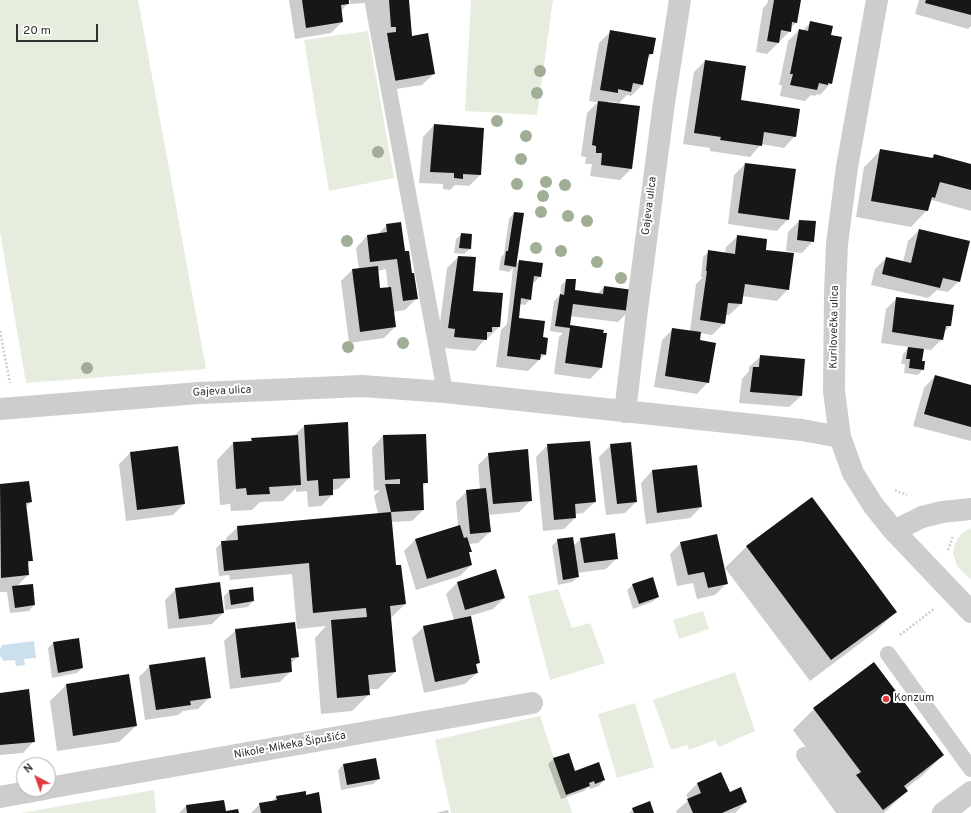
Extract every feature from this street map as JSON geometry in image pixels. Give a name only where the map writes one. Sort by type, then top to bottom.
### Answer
[{"type":"street","name":"Gajeva ulica","points":[[625,412],[664,103],[680,0]]},
{"type":"street","name":"Kurilovečka ulica","points":[[877,0],[848,167],[837,244],[834,391],[840,437],[853,473],[873,504],[894,531],[971,612]]},
{"type":"street","name":"Gajeva ulica","points":[[0,409],[199,393],[362,386],[445,392],[802,430],[840,437]]},
{"type":"street","points":[[894,531],[922,518],[942,512],[971,509]]},
{"type":"street","name":"Nikole-Mikeka Šipušića","points":[[56,787],[532,703]]},
{"type":"street","points":[[943,813],[971,792]]},
{"type":"street","points":[[0,797],[16,794]]},
{"type":"lane","points":[[373,4],[445,392]]},
{"type":"lane","points":[[888,654],[971,769]]},
{"type":"lane","points":[[804,755],[846,813]]},
{"type":"path","points":[[0,331],[11,385]]},
{"type":"path","points":[[890,488],[910,496]]},
{"type":"path","points":[[948,556],[949,544],[955,533]]},
{"type":"path","points":[[888,654],[894,639],[934,608]]},
{"type":"shaded area","points":[[0,0],[138,0],[206,369],[26,383],[0,232]]},
{"type":"shaded area","points":[[471,0],[553,0],[537,115],[465,111]]},
{"type":"shaded area","points":[[368,31],[394,178],[329,191],[304,40]]},
{"type":"shaded area","points":[[971,528],[971,580],[957,566],[953,553],[955,543],[961,534]]},
{"type":"shaded area","points":[[558,589],[572,628],[590,623],[605,663],[550,680],[528,596]]},
{"type":"shaded area","points":[[703,611],[709,629],[679,639],[673,620]]},
{"type":"shaded area","points":[[735,672],[755,731],[719,747],[715,740],[689,750],[687,745],[671,750],[653,700]]},
{"type":"shaded area","points":[[635,703],[654,767],[617,778],[598,714]]},
{"type":"shaded area","points":[[540,716],[572,813],[451,813],[435,740]]},
{"type":"shaded area","points":[[154,790],[156,813],[21,813]]},
{"type":"water","points":[[34,641],[36,658],[24,659],[25,665],[16,666],[15,660],[4,661],[0,656],[0,649],[2,645]]},
{"type":"building","points":[[302,0],[349,0],[349,4],[341,5],[343,22],[306,28]]},
{"type":"building","points":[[389,0],[409,0],[412,36],[428,33],[435,74],[394,81],[387,33],[396,32],[396,27],[391,27]]},
{"type":"building","points":[[774,0],[801,0],[797,23],[792,22],[791,32],[781,30],[779,43],[767,41]]},
{"type":"building","points":[[926,0],[971,0],[971,15],[925,3]]},
{"type":"building","points":[[810,21],[833,26],[831,35],[842,37],[832,84],[828,83],[828,85],[819,83],[817,90],[790,85],[793,74],[790,74],[799,29],[808,31]]},
{"type":"building","points":[[610,30],[656,38],[653,54],[649,54],[643,85],[633,83],[631,92],[618,89],[618,93],[600,90]]},
{"type":"building","points":[[705,60],[746,66],[741,100],[800,109],[796,137],[764,132],[762,146],[720,140],[721,137],[694,133]]},
{"type":"building","points":[[598,101],[640,106],[632,169],[601,165],[602,153],[596,153],[596,146],[592,145]]},
{"type":"building","points":[[434,124],[484,128],[481,175],[463,174],[463,179],[454,178],[454,173],[430,172]]},
{"type":"building","points":[[880,149],[933,158],[934,154],[971,164],[971,190],[940,182],[935,198],[932,197],[928,211],[871,201]]},
{"type":"building","points":[[745,163],[796,169],[789,220],[738,213]]},
{"type":"building","points":[[514,212],[524,213],[516,267],[504,265],[506,251],[508,251]]},
{"type":"building","points":[[799,220],[816,221],[814,242],[797,240]]},
{"type":"building","points":[[401,222],[405,251],[409,251],[418,299],[403,301],[397,259],[370,262],[367,235],[387,232],[386,224]]},
{"type":"building","points":[[919,229],[970,241],[960,282],[943,278],[940,288],[882,274],[886,257],[911,263]]},
{"type":"building","points":[[461,233],[472,234],[471,249],[459,248]]},
{"type":"building","points":[[737,235],[767,239],[766,250],[794,253],[789,290],[745,284],[742,304],[728,303],[725,324],[700,320],[707,271],[708,250],[735,254]]},
{"type":"building","points":[[458,256],[476,257],[473,291],[503,293],[500,327],[492,327],[492,332],[487,332],[487,340],[454,337],[455,329],[448,328]]},
{"type":"building","points":[[519,260],[543,263],[541,277],[534,276],[531,300],[521,298],[519,318],[545,321],[543,337],[548,338],[546,355],[541,354],[540,360],[507,356]]},
{"type":"building","points":[[378,266],[380,288],[391,287],[396,327],[360,332],[352,269]]},
{"type":"building","points":[[566,279],[576,279],[575,290],[603,294],[604,286],[633,290],[630,311],[573,304],[570,325],[604,330],[603,333],[607,333],[602,368],[565,363],[570,328],[555,326],[560,294],[564,295]]},
{"type":"building","points":[[896,297],[954,305],[951,326],[946,326],[943,340],[892,332]]},
{"type":"building","points":[[672,328],[701,332],[700,340],[716,343],[709,383],[665,376]]},
{"type":"building","points":[[908,347],[924,349],[922,361],[925,361],[924,370],[909,368],[910,359],[906,359]]},
{"type":"building","points":[[760,355],[805,359],[802,396],[750,392],[753,367],[759,367]]},
{"type":"building","points":[[935,375],[971,385],[971,427],[924,414]]},
{"type":"building","points":[[348,422],[350,478],[333,479],[333,495],[319,496],[318,480],[307,481],[304,425]]},
{"type":"building","points":[[426,434],[428,483],[423,483],[424,510],[391,512],[385,484],[400,484],[400,479],[385,480],[383,435]]},
{"type":"building","points":[[298,435],[301,485],[269,487],[270,494],[247,495],[246,488],[236,489],[233,442],[252,441],[251,438]]},
{"type":"building","points":[[590,441],[596,502],[575,504],[576,518],[554,520],[547,444]]},
{"type":"building","points":[[631,442],[637,502],[617,504],[610,444]]},
{"type":"building","points":[[178,446],[185,504],[137,510],[130,452]]},
{"type":"building","points":[[528,449],[532,501],[493,504],[488,453]]},
{"type":"building","points":[[697,465],[702,507],[657,513],[652,470]]},
{"type":"building","points":[[29,481],[32,502],[26,503],[33,561],[28,561],[29,575],[1,578],[0,484]]},
{"type":"building","points":[[486,488],[491,532],[470,534],[466,490]]},
{"type":"building","points":[[812,497],[897,612],[831,660],[746,546]]},
{"type":"building","points":[[391,512],[396,565],[401,565],[406,604],[390,606],[396,672],[368,675],[370,695],[337,698],[331,620],[367,617],[366,608],[313,613],[309,563],[224,571],[221,541],[238,540],[237,526]]},
{"type":"building","points":[[460,525],[464,538],[467,537],[472,552],[469,552],[472,565],[427,579],[415,539]]},
{"type":"building","points":[[615,533],[618,559],[584,563],[580,538]]},
{"type":"building","points":[[717,534],[728,584],[708,588],[704,572],[688,575],[680,542]]},
{"type":"building","points":[[573,537],[579,577],[563,580],[557,539]]},
{"type":"building","points":[[496,569],[505,598],[465,610],[457,582]]},
{"type":"building","points":[[653,577],[659,597],[639,604],[632,584]]},
{"type":"building","points":[[220,582],[224,613],[179,619],[175,588]]},
{"type":"building","points":[[33,584],[35,605],[15,608],[12,586]]},
{"type":"building","points":[[253,587],[254,601],[231,605],[229,590]]},
{"type":"building","points":[[471,616],[480,663],[476,664],[478,673],[435,682],[423,626]]},
{"type":"building","points":[[295,622],[299,657],[291,658],[292,672],[241,678],[235,629]]},
{"type":"building","points":[[79,638],[83,668],[58,673],[53,642]]},
{"type":"building","points":[[205,657],[211,698],[190,701],[191,705],[156,710],[149,665]]},
{"type":"building","points":[[874,662],[944,755],[904,786],[908,791],[883,810],[856,775],[861,772],[813,708]]},
{"type":"building","points":[[129,674],[137,726],[73,736],[66,684]]},
{"type":"building","points":[[29,689],[35,742],[0,745],[0,693]]},
{"type":"building","points":[[569,753],[575,771],[599,762],[605,780],[595,784],[594,781],[589,783],[590,786],[566,795],[553,758]]},
{"type":"building","points":[[376,758],[380,779],[347,785],[343,764]]},
{"type":"building","points":[[721,772],[730,792],[741,787],[747,802],[722,813],[693,813],[687,799],[701,793],[697,783]]},
{"type":"building","points":[[306,791],[306,795],[319,792],[322,813],[261,813],[259,803],[277,800],[276,796]]},
{"type":"building","points":[[224,800],[226,811],[238,809],[239,813],[187,813],[186,805]]},
{"type":"building","points":[[650,801],[654,813],[634,813],[632,808]]},
{"type":"place","name":"Konzum","points":[[886,699]]}]
